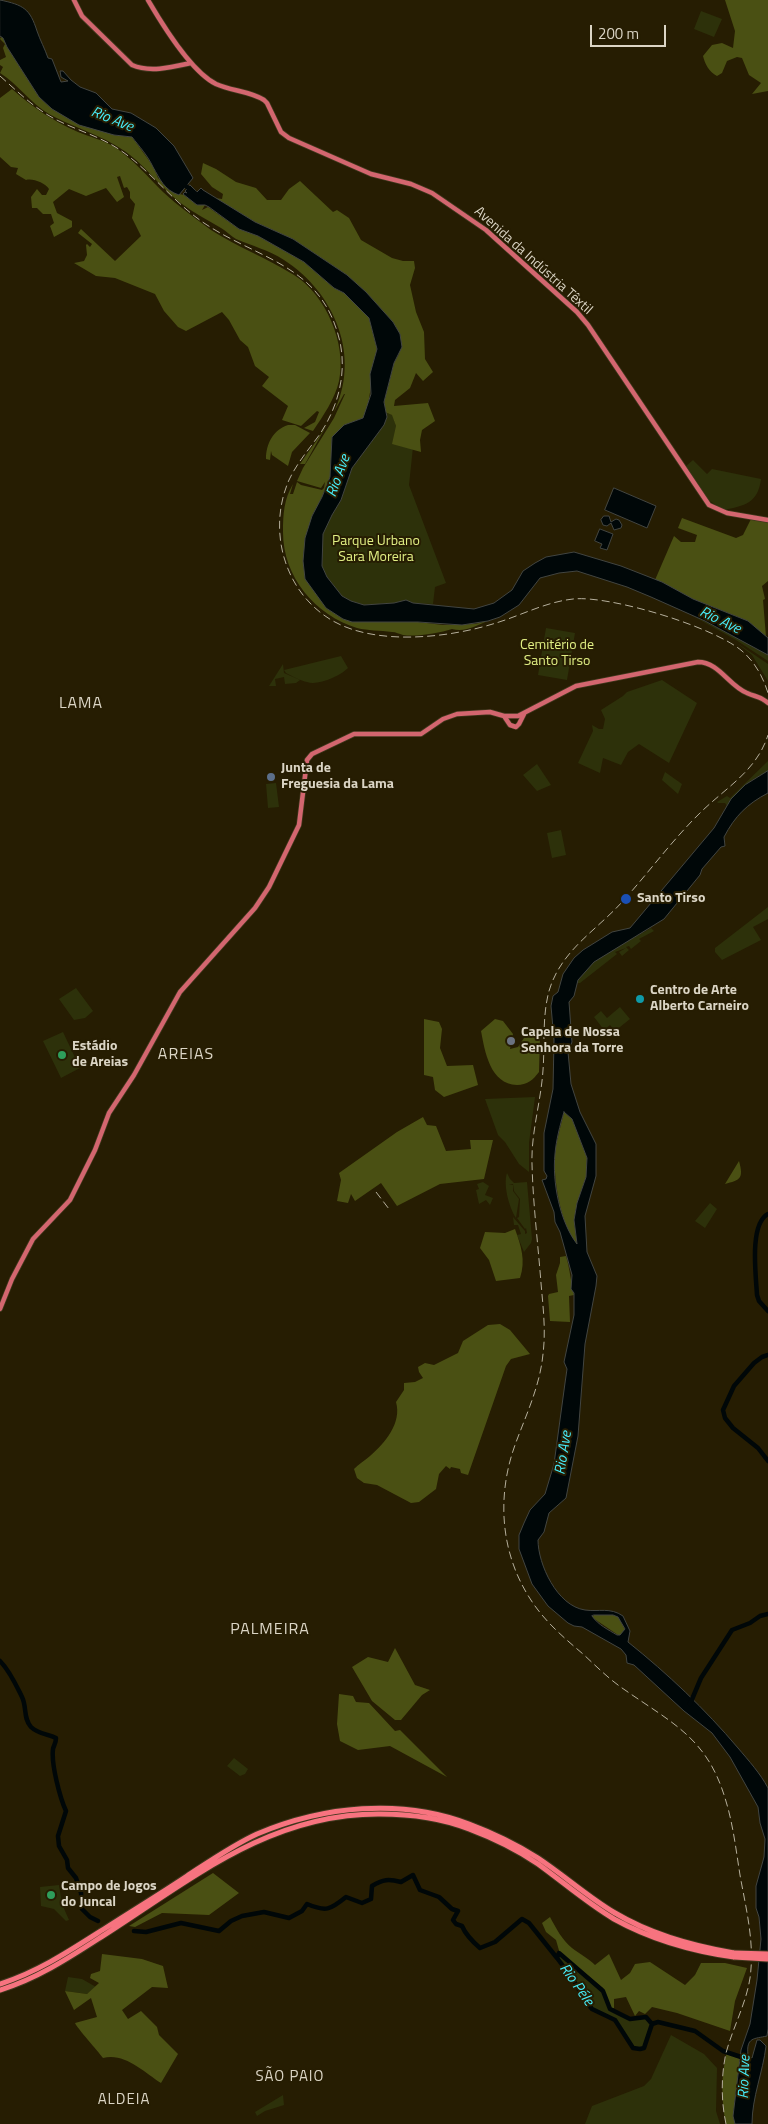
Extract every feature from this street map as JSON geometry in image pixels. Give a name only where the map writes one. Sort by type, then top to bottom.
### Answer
[{"type":"highway","points":[[0,1984],[31,1972],[64,1955],[211,1860],[256,1835],[301,1818],[324,1813],[369,1808],[433,1814],[491,1832],[539,1859],[593,1899],[640,1926],[687,1944],[734,1955],[768,1954]]},
{"type":"highway","points":[[0,1990],[33,1977],[66,1959],[213,1865],[258,1840],[310,1822],[369,1814],[393,1814],[432,1819],[489,1837],[537,1863],[590,1903],[638,1931],[686,1949],[768,1959]]},
{"type":"main road","points":[[74,0],[82,16],[132,65],[144,68],[164,68],[191,63]]},
{"type":"main road","name":"Avenida da Indústria Têxtil","points":[[148,0],[191,63],[201,74],[214,83],[264,100],[281,132],[289,138],[371,174],[424,189],[486,230],[577,312],[588,325],[710,505],[717,510],[727,513],[768,520]]},
{"type":"main road","points":[[519,718],[576,686],[698,662],[710,665],[746,693],[761,697],[768,703]]},
{"type":"main road","points":[[0,1309],[12,1279],[33,1239],[70,1200],[95,1150],[106,1119],[180,992],[255,908],[269,887],[298,825],[307,760],[312,754],[354,734],[415,735],[427,731],[444,719],[454,715],[490,712],[519,718]]},
{"type":"main road","points":[[504,716],[512,726],[516,727],[520,724],[519,718]]},
{"type":"main road","points":[[508,722],[511,716]]},
{"type":"green space","points":[[725,0],[768,0],[768,91],[752,94],[761,83],[749,75],[742,58],[737,57],[727,61],[722,73],[717,76],[706,65],[703,56],[712,45],[722,43],[733,48],[735,31]]},
{"type":"green space","points":[[701,11],[722,19],[714,37],[694,29]]},
{"type":"green space","points":[[1,37],[39,97],[52,109],[114,135],[132,137],[153,166],[158,178],[175,193],[184,195],[197,205],[205,205],[202,210],[208,207],[239,229],[258,236],[304,262],[334,288],[344,293],[369,318],[377,349],[367,411],[364,418],[344,425],[332,437],[330,477],[312,516],[326,608],[343,619],[443,625],[475,624],[488,621],[462,630],[452,629],[415,635],[361,629],[328,614],[304,592],[295,579],[284,549],[284,513],[286,501],[293,484],[290,494],[293,494],[297,482],[301,485],[322,490],[324,488],[325,482],[321,488],[297,481],[334,418],[345,394],[333,413],[341,392],[345,371],[344,349],[330,308],[302,274],[284,260],[236,239],[187,207],[169,193],[121,148],[42,110],[13,82],[0,73],[3,67],[0,65],[0,60],[6,57],[3,48],[5,44],[0,39]]},
{"type":"green space","points":[[12,89],[35,108],[51,118],[78,132],[113,146],[133,162],[169,197],[211,230],[294,275],[316,295],[332,322],[337,336],[341,367],[335,394],[313,431],[304,428],[315,422],[319,412],[317,411],[301,426],[282,420],[288,406],[262,386],[269,377],[255,366],[248,347],[240,340],[229,320],[222,312],[186,331],[178,327],[164,311],[155,294],[115,278],[96,276],[74,263],[84,261],[87,255],[86,245],[90,247],[92,244],[78,233],[81,229],[115,261],[141,236],[132,218],[135,204],[130,198],[130,192],[127,187],[124,188],[120,176],[117,177],[124,197],[117,202],[106,188],[86,196],[69,189],[53,202],[57,213],[72,221],[72,227],[54,237],[50,226],[54,223],[51,214],[43,214],[37,208],[32,208],[31,197],[37,189],[42,195],[46,195],[49,189],[39,182],[26,180],[16,174],[18,168],[11,167],[0,157],[0,98]]},
{"type":"green space","points":[[203,163],[236,182],[256,188],[267,200],[281,200],[289,189],[300,181],[333,212],[337,210],[349,218],[361,240],[392,258],[414,261],[415,268],[410,285],[416,312],[424,332],[425,359],[433,372],[423,381],[416,373],[410,388],[395,400],[394,406],[428,403],[435,421],[422,430],[420,440],[421,452],[392,444],[396,426],[392,415],[385,412],[384,402],[394,363],[399,354],[400,334],[393,322],[347,275],[293,239],[255,222],[215,198],[222,199],[223,194],[212,187],[201,174]]},
{"type":"green space","name":"Parque Urbano Sara Moreira","points":[[385,412],[393,415],[396,426],[413,447],[409,485],[446,583],[435,587],[433,604],[413,603],[406,600],[394,603],[364,605],[351,601],[342,596],[327,577],[322,566],[323,534],[341,500],[352,468],[384,425],[387,417]]},
{"type":"green space","points":[[328,423],[305,464],[300,464],[317,439]]},
{"type":"green space","points":[[288,425],[295,425],[310,433],[292,452],[288,466],[272,455],[271,451],[270,460],[266,459],[267,448],[271,438],[278,430]]},
{"type":"green space","points":[[693,460],[707,474],[712,469],[761,479],[757,493],[744,505],[723,510],[707,499],[685,467]]},
{"type":"green space","points":[[682,518],[736,538],[743,535],[751,519],[768,521],[768,581],[762,586],[765,599],[763,600],[766,637],[748,621],[693,599],[655,580],[674,536],[681,542],[695,542],[697,535],[678,528]]},
{"type":"green space","points":[[691,615],[748,643],[768,655],[768,661],[736,640]]},
{"type":"green space","name":"Cemitério de Santo Tirso","points":[[546,628],[575,633],[567,680],[538,675]]},
{"type":"green space","points":[[737,643],[768,664],[768,681],[752,655]]},
{"type":"green space","points":[[341,656],[348,668],[334,677],[317,683],[296,678],[284,670]]},
{"type":"green space","points":[[283,664],[284,673],[300,680],[296,683],[285,684],[284,677],[275,679],[276,686],[269,686]]},
{"type":"green space","points":[[662,680],[697,703],[669,763],[639,744],[628,752],[621,765],[603,758],[600,773],[578,763],[593,731],[592,725],[603,729],[605,719],[601,710],[627,692]]},
{"type":"green space","points":[[768,761],[768,771],[745,786],[727,806],[725,803],[717,802],[727,796],[730,798]]},
{"type":"green space","points":[[537,764],[551,785],[537,791],[523,775]]},
{"type":"green space","points":[[665,772],[682,784],[678,794],[662,780]]},
{"type":"green space","points":[[276,783],[279,807],[268,808],[266,784]]},
{"type":"green space","points":[[561,830],[566,855],[552,858],[547,833]]},
{"type":"green space","points":[[768,907],[768,919],[753,927],[761,940],[722,960],[715,952],[715,948]]},
{"type":"green space","points":[[651,928],[654,931],[639,939],[641,941],[631,949],[629,946],[626,947],[629,950],[622,956],[619,952],[626,948],[615,952],[617,954],[580,983],[577,983],[592,964],[601,957]]},
{"type":"green space","points":[[76,988],[93,1011],[85,1018],[74,1020],[59,999]]},
{"type":"green space","points":[[620,1007],[630,1019],[615,1031],[610,1025],[604,1030],[594,1017],[601,1011],[607,1018]]},
{"type":"green space","points":[[424,1019],[439,1022],[442,1029],[440,1048],[447,1066],[473,1065],[478,1085],[444,1097],[435,1090],[433,1077],[424,1075]]},
{"type":"green space","points":[[495,1019],[503,1021],[513,1034],[510,1049],[518,1047],[529,1034],[540,1037],[539,1072],[527,1083],[517,1085],[508,1083],[501,1079],[490,1066],[481,1031]]},
{"type":"green space","name":"Estádio de Areias","points":[[63,1032],[80,1068],[61,1078],[43,1041]]},
{"type":"green space","points":[[535,1097],[529,1143],[529,1172],[519,1164],[505,1142],[498,1135],[485,1099]]},
{"type":"green space","points":[[564,1112],[572,1119],[587,1158],[586,1177],[577,1203],[574,1220],[577,1245],[571,1237],[562,1214],[555,1176],[557,1139]]},
{"type":"green space","points":[[423,1117],[427,1125],[436,1126],[446,1151],[471,1149],[470,1140],[493,1140],[484,1179],[440,1184],[397,1206],[381,1183],[355,1201],[351,1194],[348,1203],[337,1201],[341,1180],[339,1173],[397,1132]]},
{"type":"green space","points":[[739,1161],[740,1178],[725,1184]]},
{"type":"green space","points":[[507,1173],[514,1183],[527,1182],[532,1239],[524,1252],[517,1235],[521,1234],[518,1225],[514,1225],[513,1217],[525,1231],[525,1234],[527,1233],[526,1228],[517,1218],[519,1217],[520,1199],[514,1191],[513,1184],[509,1184],[513,1185],[513,1191],[519,1199],[516,1218],[507,1196]]},
{"type":"green space","points":[[483,1182],[489,1186],[485,1195],[493,1198],[490,1205],[486,1200],[479,1204],[476,1190],[479,1189],[477,1184]]},
{"type":"green space","points":[[710,1203],[717,1209],[705,1228],[695,1221]]},
{"type":"green space","points":[[515,1229],[523,1259],[520,1278],[496,1281],[489,1260],[480,1248],[485,1232],[505,1233]]},
{"type":"green space","points":[[566,1256],[574,1295],[569,1296],[570,1322],[550,1321],[548,1296],[558,1292],[556,1275],[560,1257]]},
{"type":"green space","points":[[500,1324],[510,1330],[530,1354],[511,1359],[506,1366],[468,1475],[461,1473],[460,1469],[451,1467],[450,1469],[446,1466],[439,1474],[436,1489],[419,1502],[411,1503],[377,1485],[364,1483],[357,1478],[354,1469],[376,1451],[391,1432],[397,1417],[396,1402],[404,1390],[404,1383],[415,1382],[423,1378],[418,1367],[425,1363],[434,1365],[458,1353],[463,1341],[488,1325]]},
{"type":"green space","points":[[613,1615],[619,1617],[625,1630],[618,1635],[593,1618],[592,1616]]},
{"type":"green space","points":[[395,1648],[415,1685],[430,1690],[422,1695],[401,1720],[395,1720],[372,1701],[352,1667],[368,1657],[388,1662]]},
{"type":"green space","points":[[339,1694],[353,1696],[356,1702],[369,1703],[395,1731],[400,1730],[447,1777],[390,1746],[358,1750],[340,1741],[337,1724]]},
{"type":"green space","points":[[234,1758],[248,1769],[245,1774],[240,1776],[227,1766]]},
{"type":"green space","points":[[213,1873],[239,1893],[209,1915],[162,1913],[135,1927],[129,1926]]},
{"type":"green space","name":"Campo de Jogos do Juncal","points":[[59,1885],[62,1904],[69,1920],[66,1921],[54,1909],[41,1906],[40,1887]]},
{"type":"green space","points":[[550,1917],[568,1945],[595,1965],[609,1954],[621,1980],[630,1973],[635,1964],[650,1962],[685,1985],[695,1975],[701,1963],[725,1963],[747,1968],[735,2001],[730,2031],[677,2013],[652,2007],[645,2014],[639,2011],[635,2016],[626,1997],[614,1999],[614,2008],[610,2008],[603,1988],[587,1975],[567,1963],[560,1954],[556,1940],[546,1932],[542,1923]]},
{"type":"green space","points":[[102,1954],[142,1959],[163,1966],[168,1988],[152,1987],[122,2010],[128,2019],[141,2011],[157,2027],[159,2035],[178,2054],[161,2083],[126,2060],[111,2057],[103,2058],[75,2023],[97,2017],[91,1998],[74,2010],[65,1991],[87,1994],[99,1983],[90,1978],[91,1974],[100,1971]]},
{"type":"green space","points":[[560,1954],[598,1985],[604,1993],[610,2009],[630,2019],[646,2017],[652,2024],[644,2048],[633,2048],[615,2020],[592,2009],[558,1957]]},
{"type":"green space","points":[[68,1977],[82,1979],[96,1987],[87,1994],[65,1991]]},
{"type":"green space","points":[[671,2035],[704,2054],[717,2068],[716,2111],[720,2124],[585,2124],[592,2106],[644,2086],[651,2079]]},
{"type":"green space","points":[[727,2051],[740,2057],[733,2116],[735,2124],[726,2124],[723,2106],[722,2088]]},
{"type":"green space","points":[[283,2095],[284,2105],[265,2111],[257,2116],[255,2112]]},
{"type":"water","points":[[0,0],[20,6],[29,13],[48,58],[52,59],[61,82],[68,81],[61,77],[60,71],[63,71],[80,87],[96,93],[112,109],[131,113],[156,128],[174,146],[193,178],[179,195],[163,184],[149,159],[132,137],[114,135],[79,125],[52,109],[39,97],[0,36]]},
{"type":"water","points":[[190,185],[197,192],[201,188],[255,222],[293,239],[347,275],[366,292],[393,322],[400,334],[402,347],[394,363],[384,402],[387,417],[384,425],[352,468],[341,500],[323,534],[322,566],[327,577],[342,596],[364,605],[394,603],[406,600],[413,603],[474,609],[494,603],[512,590],[523,571],[535,563],[546,557],[574,552],[621,566],[662,582],[693,599],[748,621],[768,638],[768,655],[705,621],[651,597],[577,571],[540,578],[519,605],[500,617],[462,625],[418,622],[352,622],[343,619],[326,608],[305,579],[303,561],[305,538],[312,516],[330,477],[332,437],[344,425],[363,418],[371,394],[370,374],[377,349],[369,318],[344,293],[334,288],[304,262],[258,236],[239,229],[209,207],[197,205],[183,194],[187,193],[185,191],[189,190]]},
{"type":"water","points":[[614,488],[656,506],[647,528],[605,510]]},
{"type":"water","points":[[604,516],[609,516],[611,522],[616,519],[619,520],[622,525],[621,528],[614,530],[611,523],[607,526],[603,525],[601,520]]},
{"type":"water","points":[[600,529],[613,534],[607,550],[600,548],[602,544],[595,541]]},
{"type":"water","points":[[768,771],[768,793],[748,806],[737,817],[724,837],[725,846],[721,847],[702,869],[700,875],[664,919],[594,962],[578,980],[574,996],[569,1002],[572,1042],[568,1052],[571,1084],[580,1112],[596,1144],[596,1176],[585,1216],[587,1252],[597,1276],[585,1344],[578,1436],[566,1498],[549,1513],[544,1532],[538,1540],[545,1572],[566,1601],[575,1607],[585,1610],[604,1610],[623,1616],[630,1631],[628,1642],[672,1679],[713,1719],[750,1762],[768,1788],[768,2029],[767,2036],[752,2040],[748,2045],[748,2055],[752,2058],[757,2040],[760,2040],[766,2046],[752,2114],[752,2124],[735,2124],[733,2116],[741,2050],[750,2024],[761,1939],[759,1917],[756,1908],[756,1886],[764,1857],[765,1839],[758,1807],[730,1757],[712,1733],[684,1711],[634,1665],[627,1663],[626,1655],[621,1649],[582,1627],[568,1623],[548,1606],[532,1584],[519,1549],[519,1535],[530,1510],[545,1494],[554,1464],[567,1369],[564,1362],[574,1315],[574,1293],[571,1289],[572,1275],[560,1232],[555,1222],[554,1212],[542,1180],[546,1179],[547,1176],[544,1171],[544,1133],[553,1089],[554,1040],[551,1006],[553,996],[558,992],[563,974],[574,958],[583,950],[612,932],[630,928],[714,828],[731,799],[745,785]],"holes":[[[564,1112],[572,1119],[587,1158],[586,1177],[577,1203],[574,1220],[577,1244],[566,1225],[556,1189],[554,1165],[558,1133]],[[613,1615],[618,1617],[625,1629],[620,1635],[617,1635],[597,1622],[592,1616]]]},
{"type":"waterway","name":"Rio Ave","points":[[182,183],[196,194]]},
{"type":"waterway","points":[[768,1214],[758,1228],[755,1251],[757,1295],[759,1301],[768,1311]]},
{"type":"waterway","points":[[768,1355],[754,1363],[734,1386],[723,1410],[725,1418],[733,1428],[758,1448],[768,1461]]},
{"type":"waterway","points":[[690,1704],[701,1678],[732,1630],[768,1614]]},
{"type":"waterway","name":"Rio Péle","points":[[0,1661],[10,1674],[22,1697],[27,1720],[31,1727],[40,1733],[56,1738],[53,1749],[53,1763],[66,1811],[58,1836],[59,1846],[67,1860],[68,1868],[76,1878],[81,1893],[82,1909],[90,1917],[98,1921]]},
{"type":"waterway","name":"Rio Péle","points":[[134,1931],[146,1932],[181,1923],[219,1931],[231,1921],[242,1916],[264,1912],[289,1918],[302,1911],[307,1904],[323,1909],[336,1905],[346,1897],[362,1903],[371,1899],[372,1886],[379,1882],[386,1880],[401,1882],[413,1875],[420,1890],[439,1897],[452,1909],[458,1911],[453,1920],[456,1924],[462,1926],[469,1937],[480,1948],[495,1942],[522,1919],[529,1923],[557,1958],[559,1953],[603,1991],[610,2009],[630,2019],[646,2017],[652,2024],[658,2022],[695,2031],[723,2051],[744,2058]]},
{"type":"waterway","name":"Rio Péle","points":[[557,1958],[592,2009],[615,2020],[633,2048],[644,2048],[652,2024]]},
{"type":"railway","points":[[0,76],[46,114],[120,150],[142,167],[182,206],[204,223],[223,235],[281,264],[298,276],[314,289],[326,307],[336,328],[342,355],[341,382],[338,396],[327,422],[289,480],[283,499],[280,519],[280,539],[284,559],[302,594],[316,609],[333,621],[351,629],[392,637],[413,637],[457,633],[573,599],[611,602],[661,614],[709,632],[728,642],[742,651],[755,665],[768,693]]},
{"type":"railway","points":[[726,2124],[722,2097],[724,2062],[748,1988],[751,1952],[749,1926],[734,1836],[725,1798],[717,1777],[698,1746],[673,1723],[609,1678],[554,1628],[529,1597],[512,1561],[504,1522],[504,1503],[509,1464],[536,1389],[544,1345],[544,1318],[533,1194],[532,1152],[542,1082],[545,1021],[549,991],[562,964],[571,952],[613,912],[691,822],[749,768],[757,758],[768,735]]},
{"type":"railway","points":[[376,1192],[389,1209]]},
{"type":"place","name":"Junta de Freguesia da Lama","points":[[271,777]]},
{"type":"place","name":"Santo Tirso","points":[[626,899]]},
{"type":"place","name":"Centro de Arte Alberto Carneiro","points":[[640,999]]},
{"type":"place","name":"Capela de Nossa Senhora da Torre","points":[[511,1041]]},
{"type":"place","name":"Estádio de Areias","points":[[62,1055]]},
{"type":"place","name":"Campo de Jogos do Juncal","points":[[51,1895]]},
{"type":"district","name":"LAMA","points":[[81,704]]},
{"type":"district","name":"AREIAS","points":[[186,1055]]},
{"type":"district","name":"PALMEIRA","points":[[270,1630]]},
{"type":"district","name":"SÃO PAIO","points":[[290,2077]]},
{"type":"district","name":"ALDEIA","points":[[124,2100]]}]
